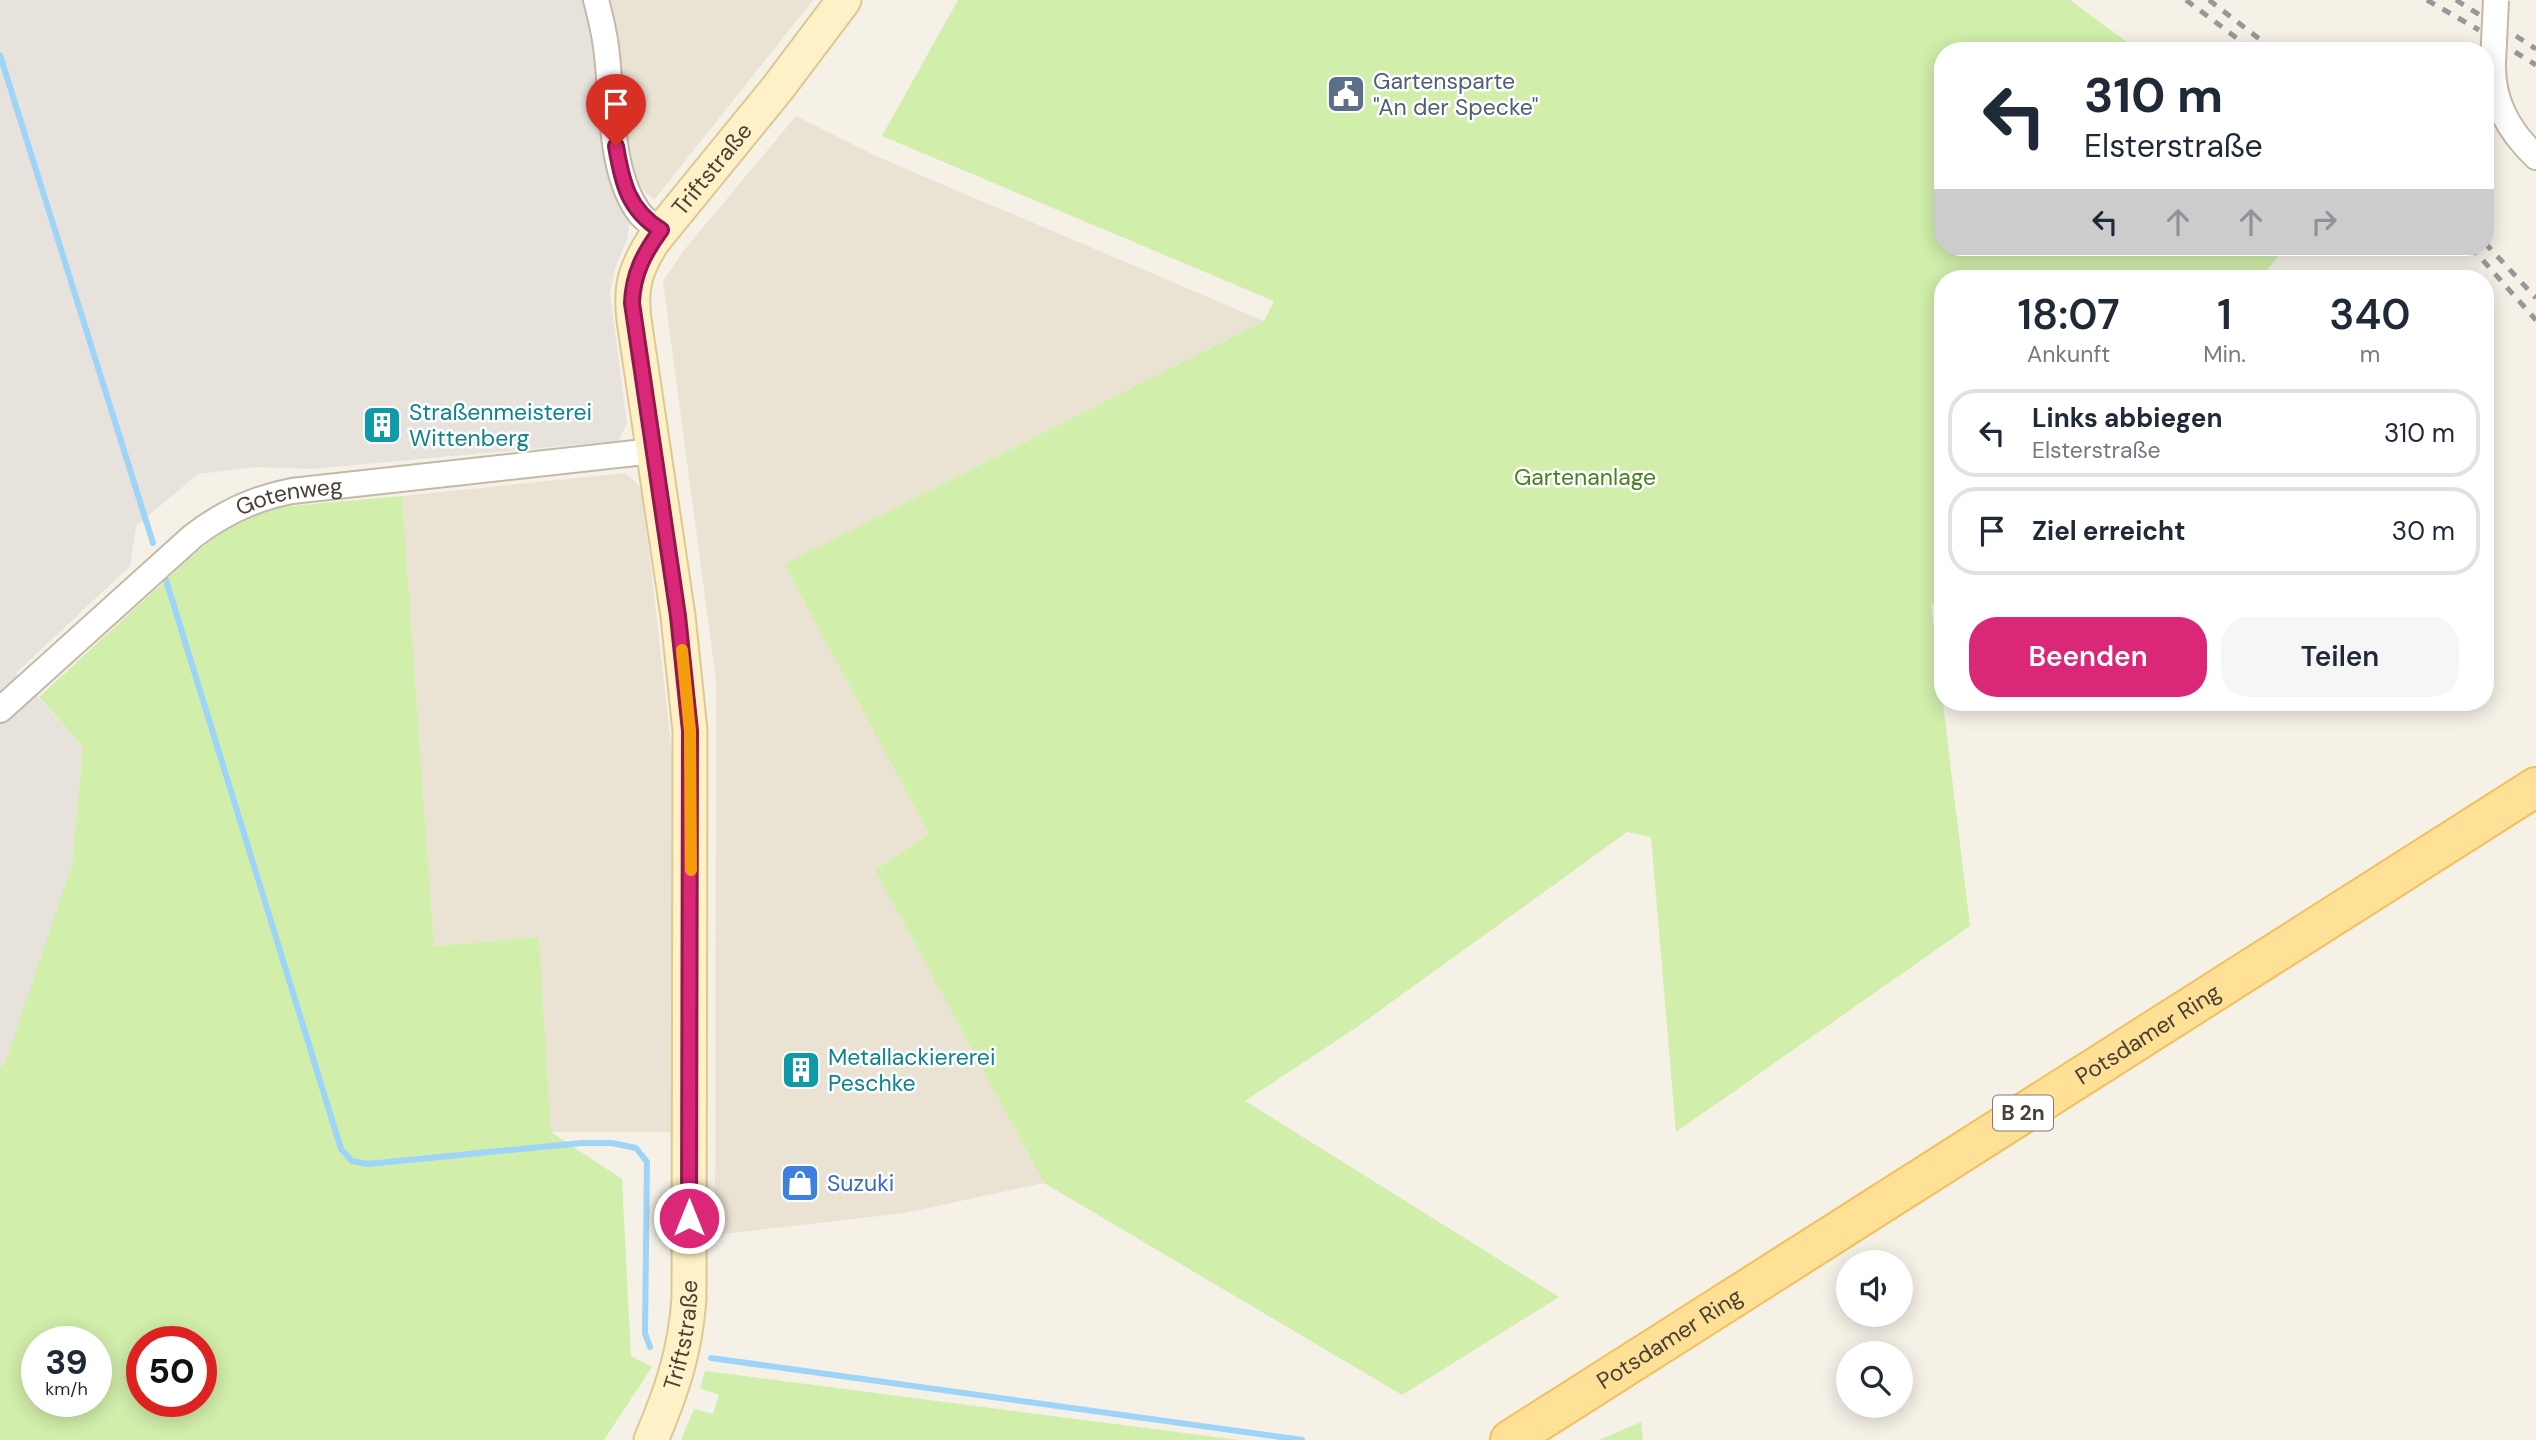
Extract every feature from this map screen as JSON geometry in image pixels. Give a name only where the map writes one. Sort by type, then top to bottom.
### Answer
[{"type":"main road","name":"Triftstraße","points":[[651,1440],[680,1366],[686,1339],[689,1299],[691,779],[686,682],[634,320],[632,289],[640,264],[661,230],[777,89],[845,0]]},
{"type":"main road","name":"Potsdamer Ring","points":[[1510,1440],[2536,787]]},
{"type":"street","points":[[596,0],[606,45],[620,166],[639,213],[661,230]]},
{"type":"street","points":[[2494,42],[2496,0]]},
{"type":"street","points":[[2494,88],[2504,118],[2520,141],[2536,157]]},
{"type":"street","name":"Gotenweg","points":[[0,710],[193,536],[222,515],[256,500],[292,491],[653,452]]},
{"type":"shaded area","points":[[0,0],[584,0],[605,149],[614,186],[629,224],[627,240],[616,265],[610,293],[627,424],[618,441],[311,469],[257,467],[198,474],[136,526],[130,566],[16,673],[83,747],[72,864],[5,1064],[0,1068]]},
{"type":"shaded area","points":[[610,0],[813,0],[654,200],[641,188],[633,174],[626,134],[617,29]]},
{"type":"shaded area","points":[[796,116],[876,156],[1264,321],[784,564],[929,834],[875,870],[1044,1183],[905,1213],[715,1235],[716,680],[663,281],[685,249]]},
{"type":"shaded area","points":[[626,473],[642,489],[673,762],[672,1132],[551,1132],[539,937],[434,946],[402,496]]},
{"type":"green space","name":"Gartenanlage","points":[[958,0],[2070,0],[2127,42],[1934,42],[1934,256],[2278,256],[2267,270],[1934,270],[1934,602],[1931,605],[1934,630],[1934,711],[1944,711],[1970,926],[1676,1132],[1651,837],[1627,832],[1357,1027],[1245,1101],[1559,1297],[1402,1395],[1044,1183],[875,870],[929,834],[784,564],[1264,321],[1274,301],[882,136]]},
{"type":"green space","points":[[402,496],[434,946],[539,937],[551,1132],[622,1179],[631,1356],[652,1367],[604,1440],[0,1440],[0,1068],[5,1063],[72,864],[83,747],[39,697],[192,556],[216,536],[247,518],[279,507]]},
{"type":"green space","points":[[705,1371],[1239,1440],[681,1440],[694,1409],[713,1414],[719,1395],[700,1388]]},
{"type":"green space","points":[[1641,1422],[1643,1440],[1599,1440]]},
{"type":"waterway","points":[[0,55],[153,543]]},
{"type":"waterway","points":[[166,580],[341,1149],[352,1161],[368,1164],[582,1143],[612,1143],[636,1148],[647,1162],[645,1333],[650,1347]]},
{"type":"waterway","points":[[711,1358],[1302,1440]]},
{"type":"railway","points":[[2186,0],[2242,42]]},
{"type":"railway","points":[[2209,0],[2263,42]]},
{"type":"railway","points":[[2427,0],[2479,30]]},
{"type":"railway","points":[[2456,0],[2480,15]]},
{"type":"railway","points":[[2516,36],[2536,49]]},
{"type":"railway","points":[[2515,52],[2536,65]]},
{"type":"railway","points":[[2494,253],[2536,298]]},
{"type":"railway","points":[[2479,256],[2491,270]]},
{"type":"railway","points":[[2494,273],[2536,320]]},
{"type":"slow traffic","points":[[682,650],[690,731],[691,870]]},
{"type":"place","name":"Gartensparte \"An der Specke\"","points":[[1346,94]]},
{"type":"place","name":"Straßenmeisterei Wittenberg","points":[[382,425]]},
{"type":"place","name":"Metallackiererei Peschke","points":[[801,1070]]},
{"type":"place","name":"Suzuki","points":[[800,1183]]},
{"type":"route","points":[[616,146],[625,185],[632,201],[645,220],[661,230],[640,264],[632,289],[632,303],[678,616],[690,731],[689,1218]]}]
